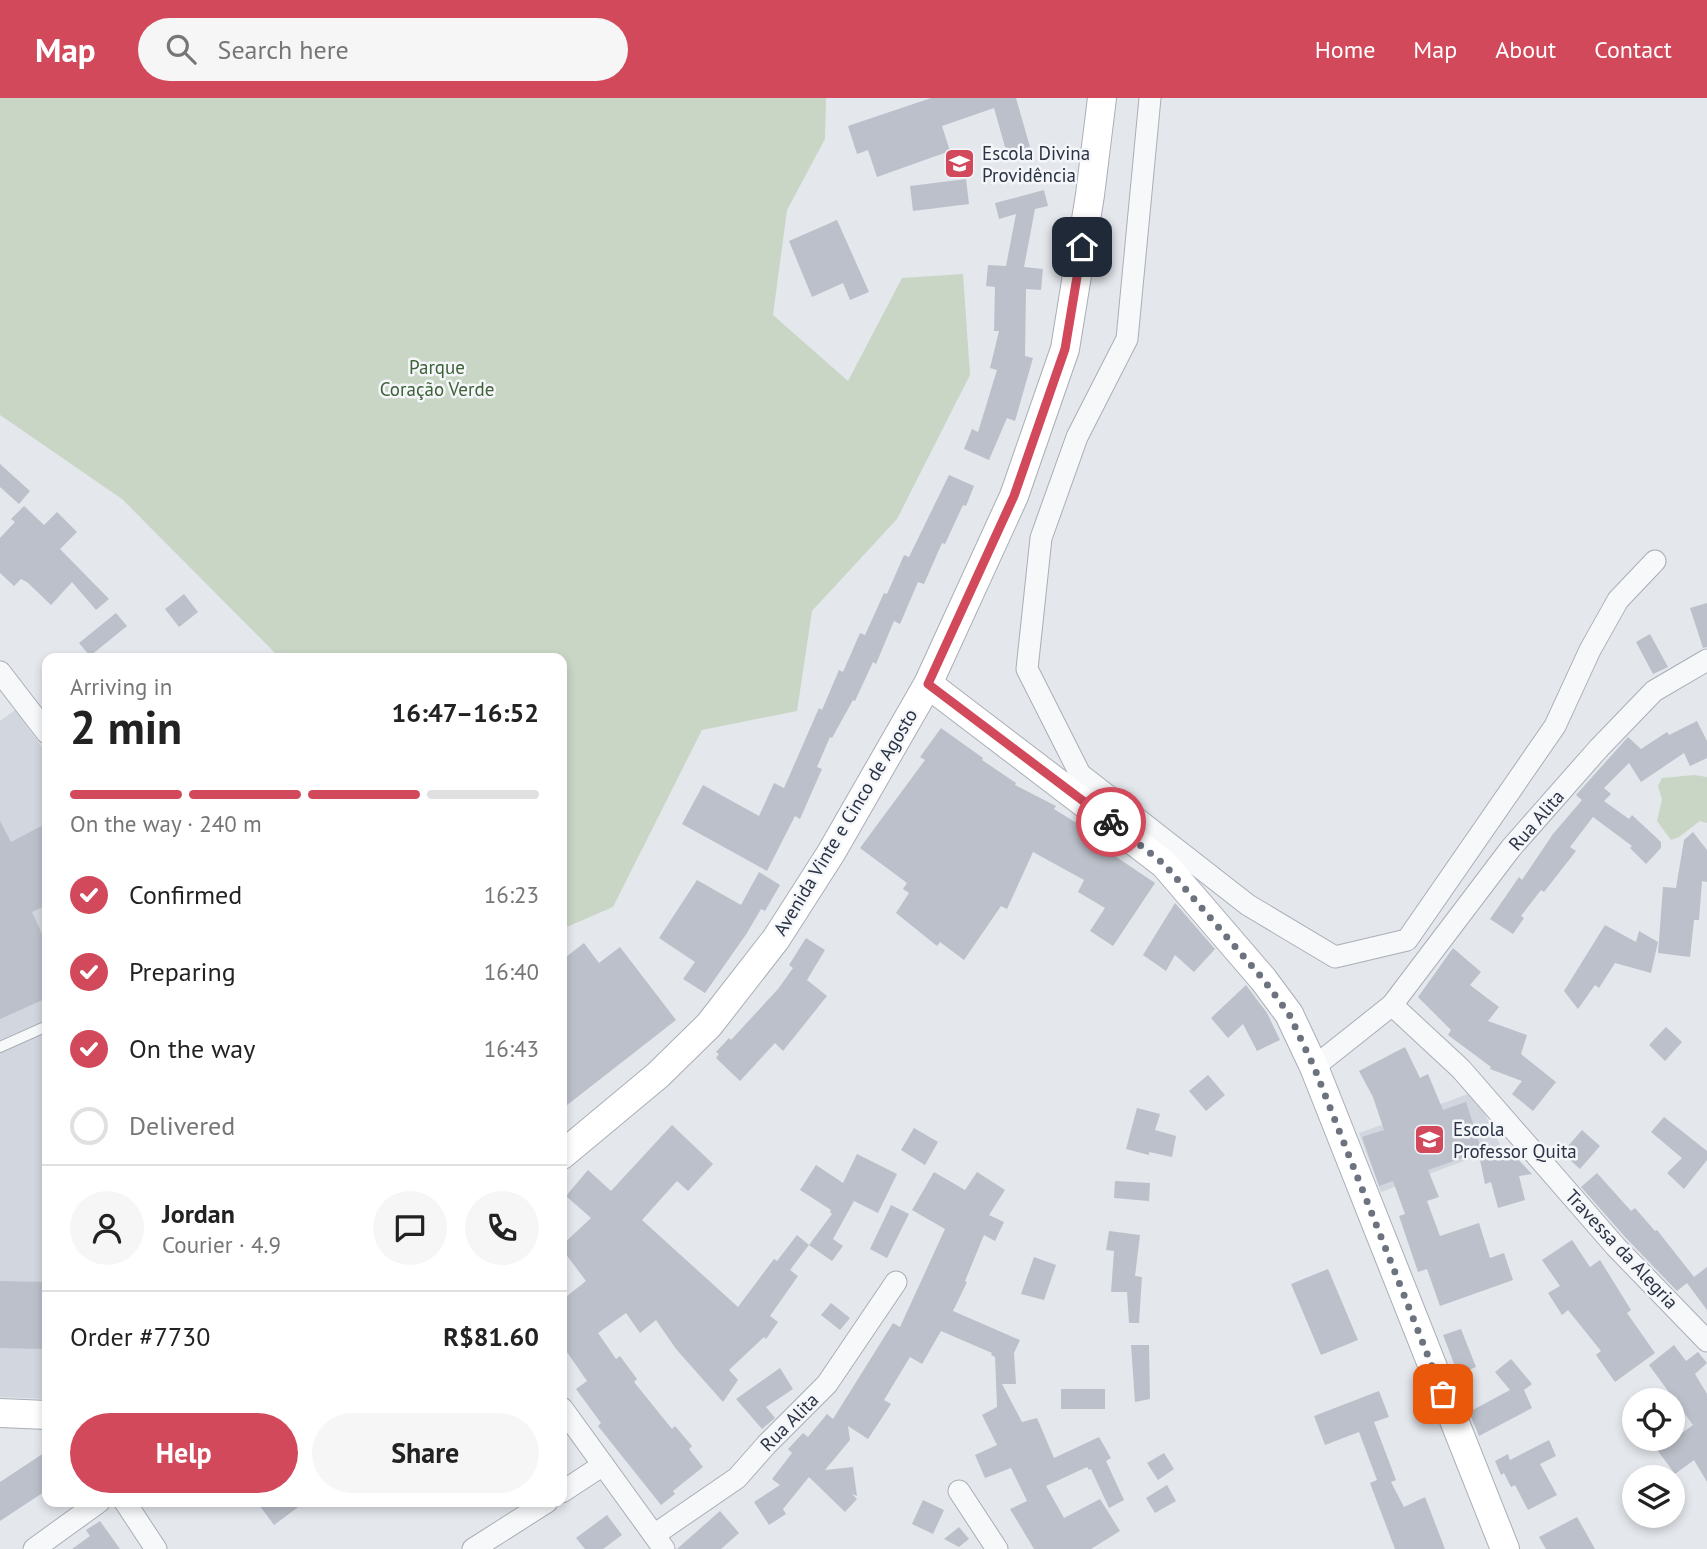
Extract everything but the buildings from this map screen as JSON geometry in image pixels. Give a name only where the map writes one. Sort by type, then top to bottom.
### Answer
[{"type":"main road","name":"Avenida Vinte e Cinco de Agosto","points":[[567,1151],[658,1075],[709,1025],[776,939],[817,875],[928,684],[1014,496],[1065,349],[1090,195],[1101,98]]},
{"type":"main road","points":[[928,684],[1164,864],[1263,979],[1289,1014],[1314,1067],[1504,1549]]},
{"type":"main road","points":[[0,1413],[42,1415]]},
{"type":"street","points":[[1150,98],[1127,339],[1077,437],[1041,538],[1027,669],[1080,775],[1248,905],[1335,957],[1407,940],[1555,726],[1590,650],[1618,600],[1655,561]]},
{"type":"street","name":"Rua Alita","points":[[1314,1067],[1392,1005],[1511,848],[1599,748],[1654,691],[1707,660]]},
{"type":"street","points":[[0,672],[8,696],[42,728]]},
{"type":"street","name":"Travessa da Alegria","points":[[1392,1005],[1461,1069],[1616,1247],[1707,1341]]},
{"type":"street","name":"Rua Alita","points":[[659,1542],[737,1478],[827,1384],[897,1282]]},
{"type":"street","points":[[567,1415],[659,1542]]},
{"type":"street","points":[[567,1489],[603,1465]]},
{"type":"street","points":[[959,1491],[997,1549]]},
{"type":"street","points":[[34,1549],[92,1507]]},
{"type":"street","points":[[128,1507],[156,1549]]},
{"type":"street","points":[[473,1549],[539,1507]]},
{"type":"lane","points":[[0,1047],[42,1028]]},
{"type":"shaded area","points":[[15,710],[42,747],[42,1399],[0,1397],[0,721]]},
{"type":"shaded area","name":"Escola Professor Quita","points":[[1474,1092],[1501,1147],[1381,1192],[1359,1133]]},
{"type":"green space","name":"Parque Coração Verde","points":[[0,98],[826,98],[825,139],[787,210],[773,315],[848,381],[902,278],[963,274],[970,375],[897,519],[812,611],[797,711],[702,730],[613,907],[567,927],[567,653],[275,653],[122,499],[0,415]]},
{"type":"green space","points":[[1694,775],[1707,777],[1707,823],[1700,821],[1671,840],[1657,821],[1662,799],[1658,786],[1662,778]]},
{"type":"way so far","points":[[1111,822],[1164,864],[1263,979],[1289,1014],[1314,1067],[1443,1394]]},
{"type":"place","name":"Escola Divina Providência","points":[[959,164]]},
{"type":"place","name":"Escola Professor Quita","points":[[1430,1140]]},
{"type":"route","points":[[1082,247],[1065,349],[1014,496],[928,684],[1111,822]]}]
